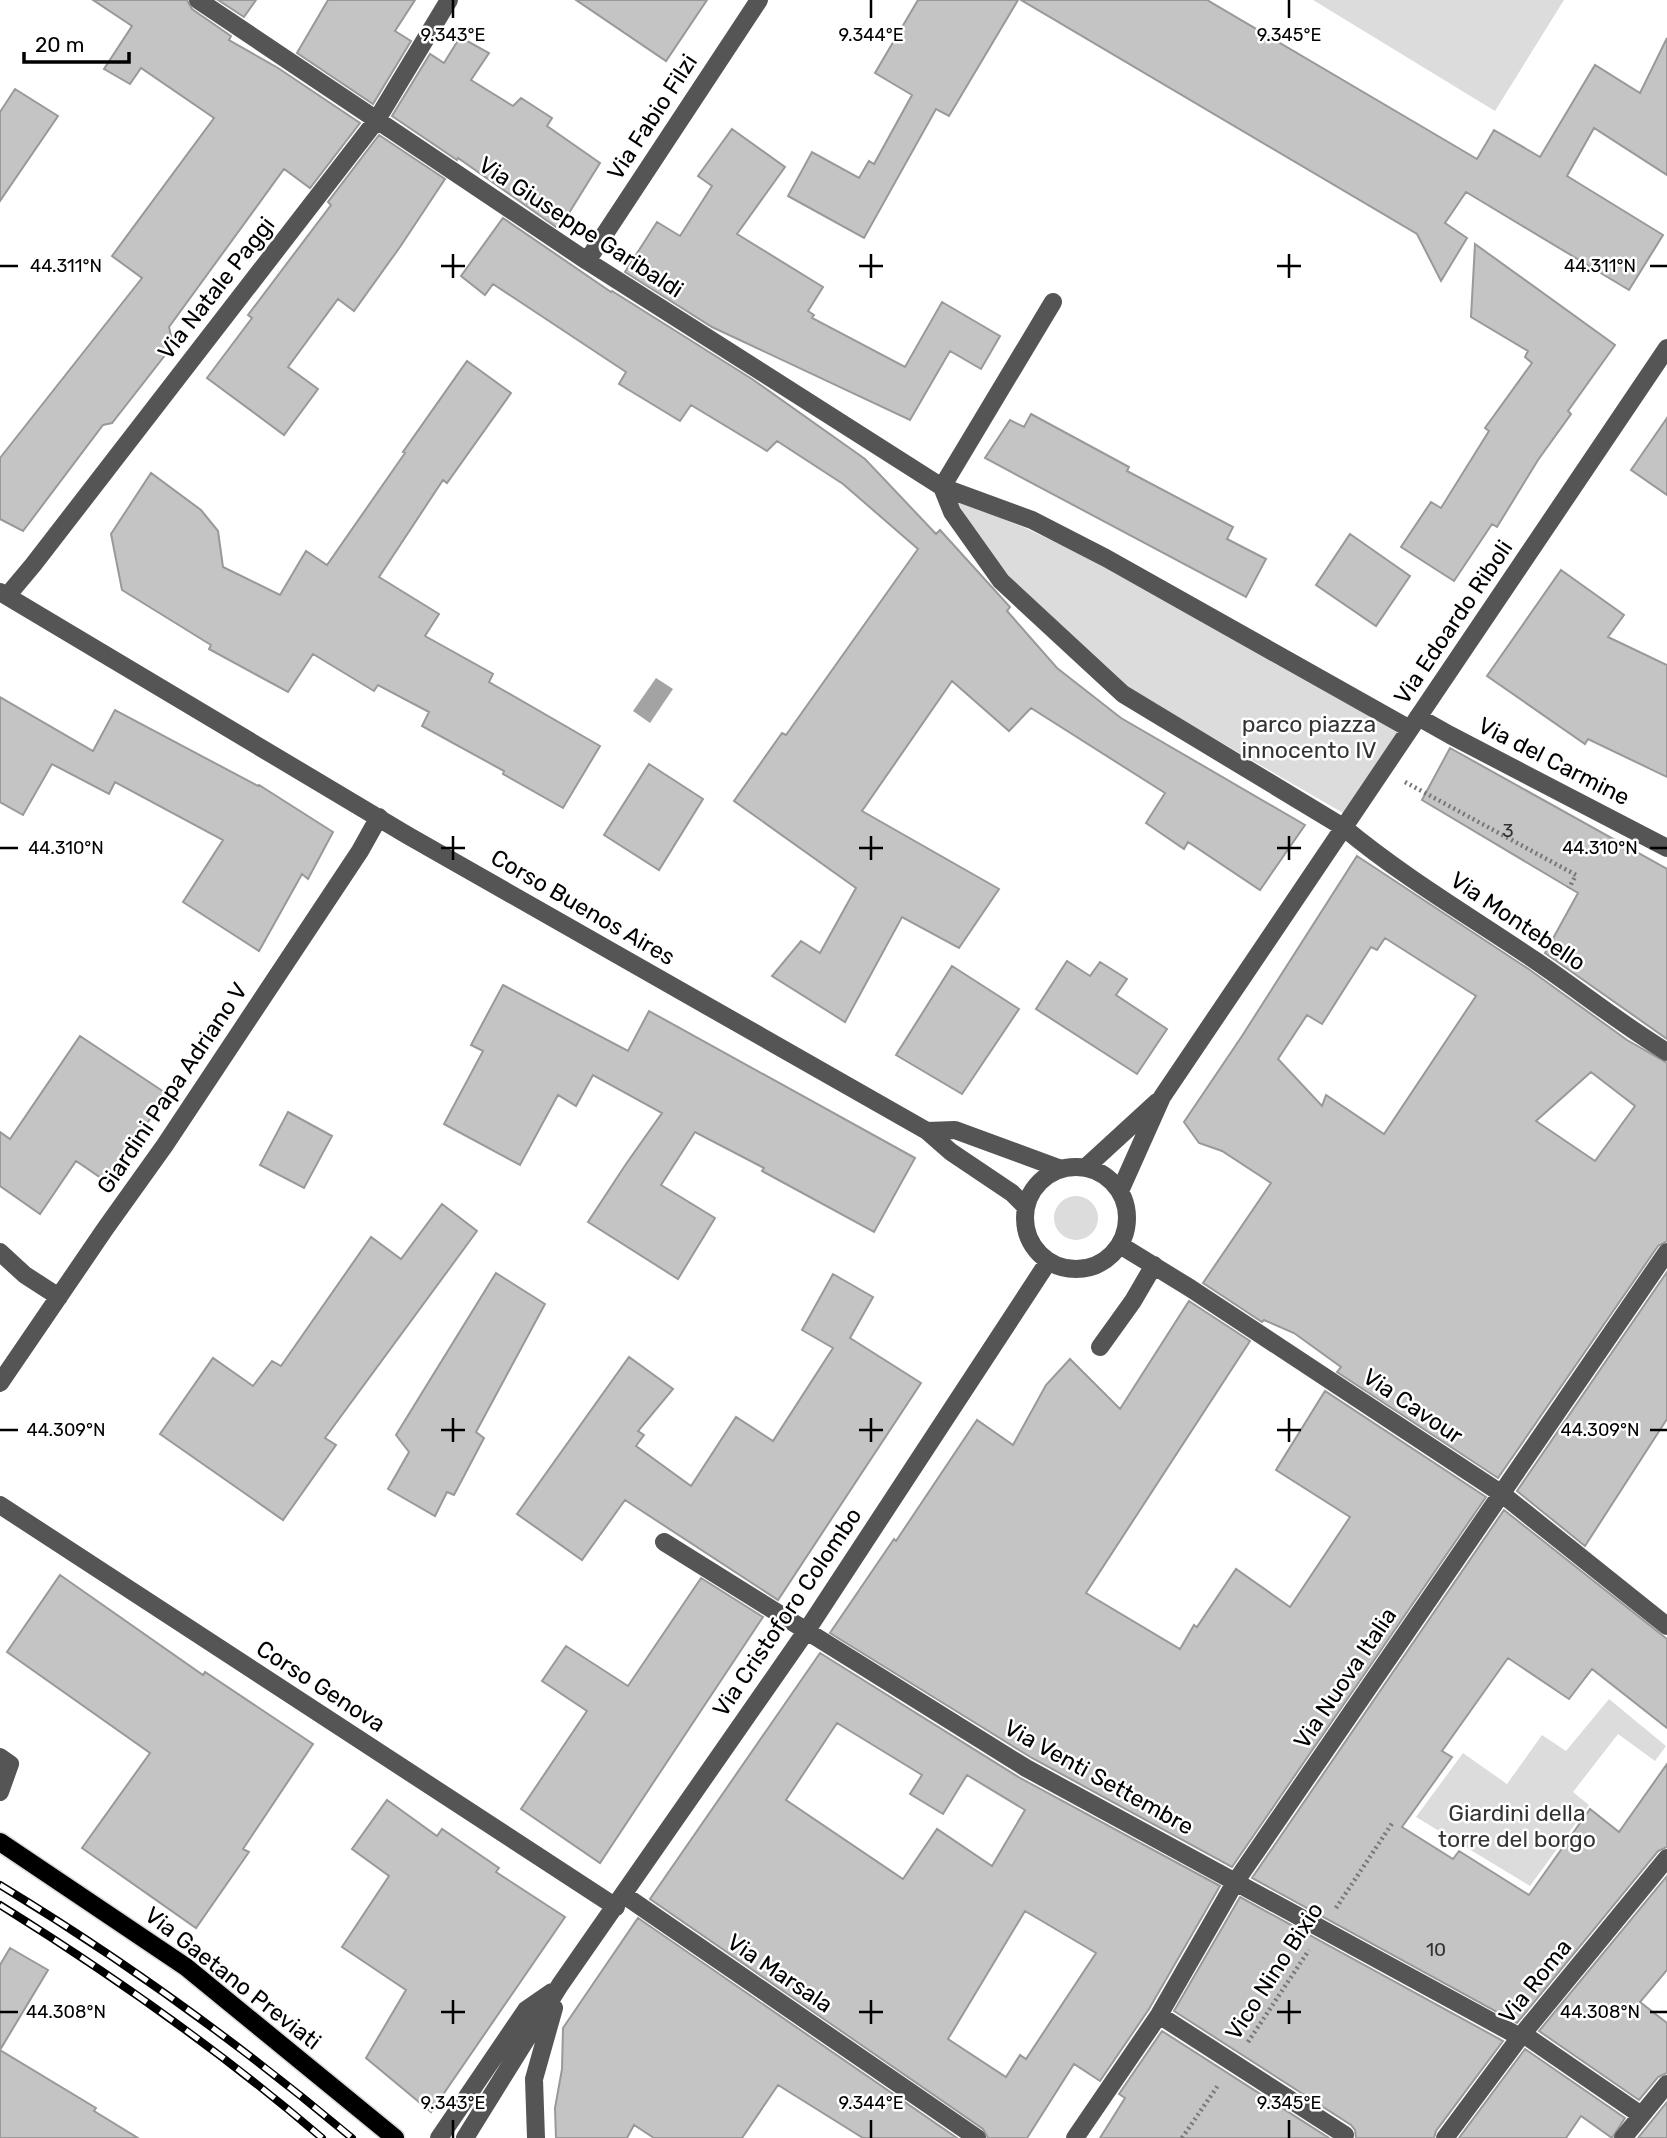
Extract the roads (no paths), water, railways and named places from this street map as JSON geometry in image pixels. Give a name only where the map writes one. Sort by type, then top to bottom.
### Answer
[{"type":"main road","name":"Via Gaetano Previati","points":[[0,1842],[186,1967],[395,2138]]},
{"type":"street","name":"Via Giuseppe Garibaldi","points":[[198,0],[587,261],[942,487],[1032,520],[1414,723]]},
{"type":"street","name":"Via Natale Paggi","points":[[3,594],[33,565],[376,121],[449,0]]},
{"type":"street","name":"Via Fabio Filzi","points":[[587,261],[759,0]]},
{"type":"street","points":[[942,487],[1053,302]]},
{"type":"street","name":"Via Edoardo Riboli","points":[[1121,1191],[1162,1097],[1667,348]]},
{"type":"street","name":"Via Montebello","points":[[942,487],[952,512],[1001,582],[1123,694],[1343,827],[1373,853],[1667,1052]]},
{"type":"street","name":"Corso Buenos Aires","points":[[3,594],[379,817],[927,1131],[951,1153],[1012,1193],[1026,1207]]},
{"type":"street","name":"Via del Carmine","points":[[1414,723],[1450,735],[1667,848]]},
{"type":"street","name":"Giardini Papa Adriano V","points":[[0,1383],[166,1146],[360,851],[379,817]]},
{"type":"street","name":"Via Edoardo Riboli","points":[[1085,1168],[1162,1097]]},
{"type":"street","name":"Corso Buenos Aires","points":[[927,1131],[955,1130],[1061,1169]]},
{"type":"street","points":[[1085,1168],[1108,1178],[1121,1191],[1127,1209],[1127,1228],[1120,1245],[1106,1260],[1087,1269],[1067,1269],[1048,1262],[1034,1248],[1025,1229],[1026,1207],[1034,1188],[1047,1175],[1061,1169],[1085,1168]]},
{"type":"street","name":"Via Cavour","points":[[1120,1245],[1502,1494],[1667,1626]]},
{"type":"street","points":[[0,1252],[25,1275],[59,1297]]},
{"type":"street","name":"Via Nuova Italia","points":[[1075,2138],[1158,2015],[1236,1881],[1667,1252]]},
{"type":"street","name":"Via Cristoforo Colombo","points":[[466,2138],[560,1985],[807,1630],[1048,1262]]},
{"type":"street","points":[[1100,1347],[1133,1301],[1154,1265]]},
{"type":"street","name":"Corso Genova","points":[[0,1505],[620,1901]]},
{"type":"street","name":"Via Venti Settembre","points":[[664,1542],[1026,1768],[1521,2035],[1641,2115]]},
{"type":"street","points":[[0,1757],[10,1764],[0,1791]]},
{"type":"street","name":"Via Roma","points":[[1444,2138],[1521,2035],[1667,1858]]},
{"type":"street","name":"Via Marsala","points":[[620,1901],[977,2138]]},
{"type":"street","name":"Via Cristoforo Colombo","points":[[439,2138],[526,2010],[560,1985]]},
{"type":"street","name":"Via Cristoforo Colombo","points":[[536,2138],[534,2078],[560,1985]]},
{"type":"street","points":[[1158,2015],[1345,2135]]},
{"type":"street","points":[[1623,2138],[1667,2084]]},
{"type":"railway","points":[[0,1885],[137,1973],[268,2070],[352,2138]]},
{"type":"railway","points":[[0,1905],[165,2015],[245,2075],[322,2138]]},
{"type":"park label","name":"parco piazza innocento IV","points":[[1309,737]]},
{"type":"park label","name":"Giardini della torre del borgo","points":[[1517,1826]]}]
